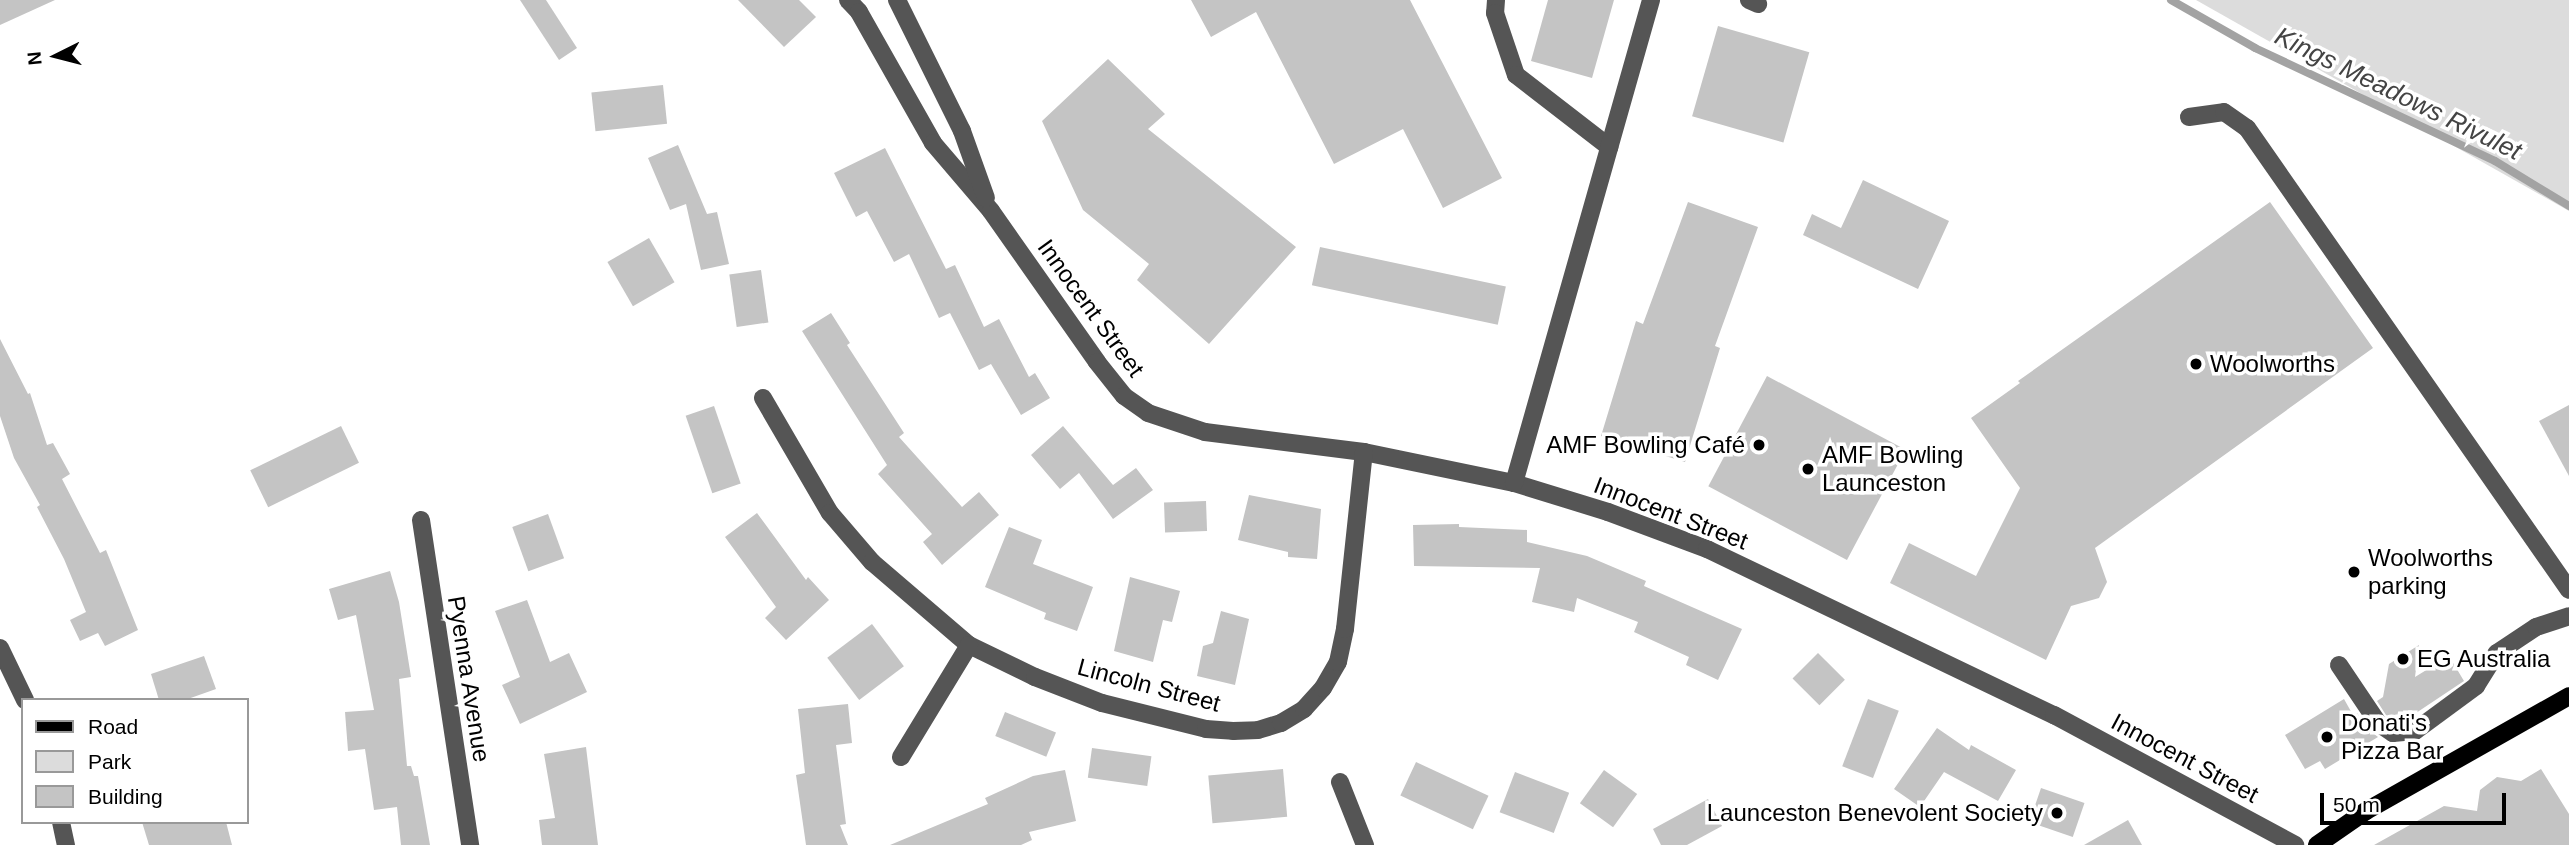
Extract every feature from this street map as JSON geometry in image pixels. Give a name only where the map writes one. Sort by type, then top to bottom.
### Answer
[{"type":"main road","points":[[2317,845],[2366,811],[2569,696]]},
{"type":"street","name":"Innocent Street","points":[[848,0],[859,12],[933,143],[990,211],[1124,396],[1148,413],[1205,432],[1364,453],[1514,483],[1608,512],[1707,549],[2054,715],[2295,845]]},
{"type":"street","name":"Innocent Street","points":[[897,0],[962,131],[990,211]]},
{"type":"street","points":[[1496,0],[1495,13],[1516,75],[1609,147]]},
{"type":"street","points":[[1514,483],[1651,0]]},
{"type":"street","points":[[2189,117],[2224,113],[2247,128],[2569,590]]},
{"type":"street","name":"Lincoln Street","points":[[764,398],[830,513],[872,562],[969,645],[1034,677],[1102,703],[1206,729],[1258,730],[1282,723],[1304,709],[1323,688],[1338,662],[1345,629],[1364,453]]},
{"type":"street","name":"Pyenna Avenue","points":[[421,520],[470,845]]},
{"type":"street","points":[[2339,665],[2378,723],[2393,733],[2415,731],[2476,687],[2497,653],[2536,627],[2569,615]]},
{"type":"street","points":[[901,757],[969,645]]},
{"type":"street","points":[[0,648],[24,698]]},
{"type":"street","points":[[1340,782],[1364,845]]},
{"type":"street","points":[[61,824],[66,845]]},
{"type":"green space","points":[[2196,0],[2569,0],[2569,211]]},
{"type":"building","points":[[0,0],[55,0],[0,25]]},
{"type":"building","points":[[520,0],[546,0],[577,48],[559,60]]},
{"type":"building","points":[[738,0],[799,0],[816,17],[784,47]]},
{"type":"building","points":[[1191,0],[1410,0],[1502,178],[1443,208],[1403,129],[1334,164],[1256,12],[1211,37]]},
{"type":"building","points":[[1548,0],[1614,0],[1592,78],[1531,61]]},
{"type":"building","points":[[1718,26],[1809,52],[1783,143],[1692,116]]},
{"type":"building","points":[[1108,59],[1165,114],[1148,129],[1296,247],[1209,344],[1137,280],[1149,264],[1083,210],[1042,121]]},
{"type":"building","points":[[663,85],[667,124],[595,131],[591,93]]},
{"type":"building","points":[[678,145],[707,214],[717,212],[729,264],[701,270],[686,204],[670,210],[648,158]]},
{"type":"building","points":[[885,148],[946,269],[955,265],[984,327],[999,319],[1029,377],[1035,373],[1050,398],[1021,415],[991,364],[979,370],[950,313],[939,318],[909,254],[894,262],[867,211],[856,217],[834,173]]},
{"type":"building","points":[[1863,180],[1949,221],[1918,289],[1803,235],[1812,214],[1841,228]]},
{"type":"building","points":[[1688,202],[1758,227],[1715,346],[1720,348],[1685,462],[1601,436],[1636,321],[1643,324]]},
{"type":"building","name":"Woolworths","points":[[2270,202],[2373,348],[2095,548],[2107,582],[2099,598],[2071,606],[2046,660],[1890,583],[1909,543],[1976,576],[2020,488],[1971,418],[2020,383],[2018,381]]},
{"type":"building","points":[[649,238],[674,282],[633,306],[607,262]]},
{"type":"building","points":[[1320,247],[1506,287],[1498,325],[1312,285]]},
{"type":"building","points":[[761,270],[768,322],[737,327],[729,274]]},
{"type":"building","points":[[831,313],[850,343],[847,345],[904,433],[899,437],[962,507],[979,492],[999,515],[942,565],[923,542],[932,534],[878,474],[887,465],[802,331]]},
{"type":"building","points":[[0,339],[28,394],[30,393],[47,445],[53,443],[70,474],[62,479],[100,553],[106,550],[138,630],[105,646],[98,633],[80,641],[70,620],[86,612],[64,559],[37,507],[40,505],[14,458],[0,416]]},
{"type":"building","name":"AMF Bowling Launceston","points":[[1767,376],[1906,450],[1847,560],[1708,486]]},
{"type":"building","points":[[2569,405],[2569,476],[2539,421]]},
{"type":"building","points":[[714,406],[741,484],[712,493],[686,416]]},
{"type":"building","points":[[341,426],[359,463],[268,507],[250,470]]},
{"type":"building","points":[[1063,426],[1113,485],[1136,468],[1153,490],[1113,519],[1079,473],[1060,489],[1031,455]]},
{"type":"building","points":[[1249,495],[1321,509],[1317,559],[1288,557],[1288,552],[1238,540]]},
{"type":"building","points":[[1206,501],[1207,531],[1165,532],[1164,502]]},
{"type":"building","points":[[757,513],[806,580],[808,577],[829,600],[786,640],[765,618],[776,607],[725,537]]},
{"type":"building","points":[[548,514],[564,558],[528,571],[512,527]]},
{"type":"building","points":[[1459,524],[1459,527],[1527,530],[1527,542],[1587,556],[1646,581],[1644,586],[1742,629],[1718,680],[1686,665],[1689,657],[1634,632],[1638,622],[1577,598],[1574,612],[1532,602],[1540,568],[1414,566],[1413,525]]},
{"type":"building","points":[[1009,527],[1042,540],[1033,564],[1093,587],[1077,631],[1044,619],[1046,613],[985,587]]},
{"type":"building","points":[[390,571],[399,602],[411,677],[399,679],[407,766],[411,766],[414,776],[418,776],[430,845],[401,845],[397,807],[374,810],[365,749],[348,751],[345,712],[374,710],[356,615],[338,620],[329,589]]},
{"type":"building","points":[[1130,577],[1180,591],[1172,622],[1163,620],[1153,662],[1114,651]]},
{"type":"building","points":[[527,600],[550,662],[569,653],[587,692],[520,724],[502,685],[520,677],[495,611]]},
{"type":"building","points":[[1221,611],[1249,619],[1235,685],[1197,676],[1203,646],[1213,643]]},
{"type":"building","points":[[872,624],[904,666],[859,700],[827,658]]},
{"type":"building","points":[[2419,645],[2415,677],[2449,656],[2464,681],[2404,721],[2396,721],[2386,715],[2377,701],[2383,697],[2389,664]]},
{"type":"building","points":[[1818,653],[1845,680],[1819,705],[1793,678]]},
{"type":"building","points":[[204,656],[216,689],[191,698],[158,698],[151,674]]},
{"type":"building","points":[[1868,699],[1899,711],[1873,778],[1842,766]]},
{"type":"building","points":[[2344,699],[2353,715],[2357,713],[2369,730],[2378,737],[2325,769],[2320,761],[2305,769],[2285,735]]},
{"type":"building","points":[[848,704],[852,743],[836,745],[846,824],[840,825],[848,845],[806,845],[796,775],[805,773],[798,709]]},
{"type":"building","points":[[1005,712],[1056,733],[1046,757],[995,736]]},
{"type":"building","points":[[1937,728],[1969,750],[1971,745],[2016,770],[1998,801],[1944,772],[1920,807],[1894,789]]},
{"type":"building","points":[[586,747],[598,845],[542,845],[539,820],[555,818],[544,754]]},
{"type":"building","points":[[1092,748],[1151,756],[1147,786],[1088,778]]},
{"type":"building","points":[[1416,762],[1489,796],[1473,829],[1400,796]]},
{"type":"building","points":[[1283,769],[1287,817],[1212,823],[1208,776]]},
{"type":"building","points":[[2541,769],[2569,814],[2569,845],[2374,845],[2444,806],[2477,811],[2480,790],[2497,777],[2521,781]]},
{"type":"building","points":[[1065,770],[1076,821],[1029,832],[1032,840],[1021,845],[890,845],[988,804],[985,798],[1033,776]]},
{"type":"building","points":[[1604,770],[1637,794],[1613,827],[1580,803]]},
{"type":"building","points":[[1515,772],[1569,793],[1554,833],[1500,812]]},
{"type":"building","name":"Launceston Benevolent Society","points":[[2041,788],[2084,803],[2073,837],[2029,822]]},
{"type":"building","points":[[1708,799],[1722,826],[1687,845],[1661,845],[1653,829]]},
{"type":"building","points":[[2128,820],[2142,845],[2084,845]]},
{"type":"building","points":[[143,824],[227,824],[232,845],[149,845]]},
{"type":"waterway","name":"Kings Meadows Rivulet","points":[[2171,0],[2255,48],[2495,161],[2569,206]]},
{"type":"place","name":"Woolworths","points":[[2196,364]]},
{"type":"place","name":"AMF Bowling Café","points":[[1759,445]]},
{"type":"place","name":"AMF Bowling Launceston","points":[[1808,469]]},
{"type":"place","name":"Woolworths parking","points":[[2354,572]]},
{"type":"place","name":"EG Australia","points":[[2403,659]]},
{"type":"place","name":"Donati's Pizza Bar","points":[[2327,737]]},
{"type":"place","name":"Launceston Benevolent Society","points":[[2057,813]]}]
